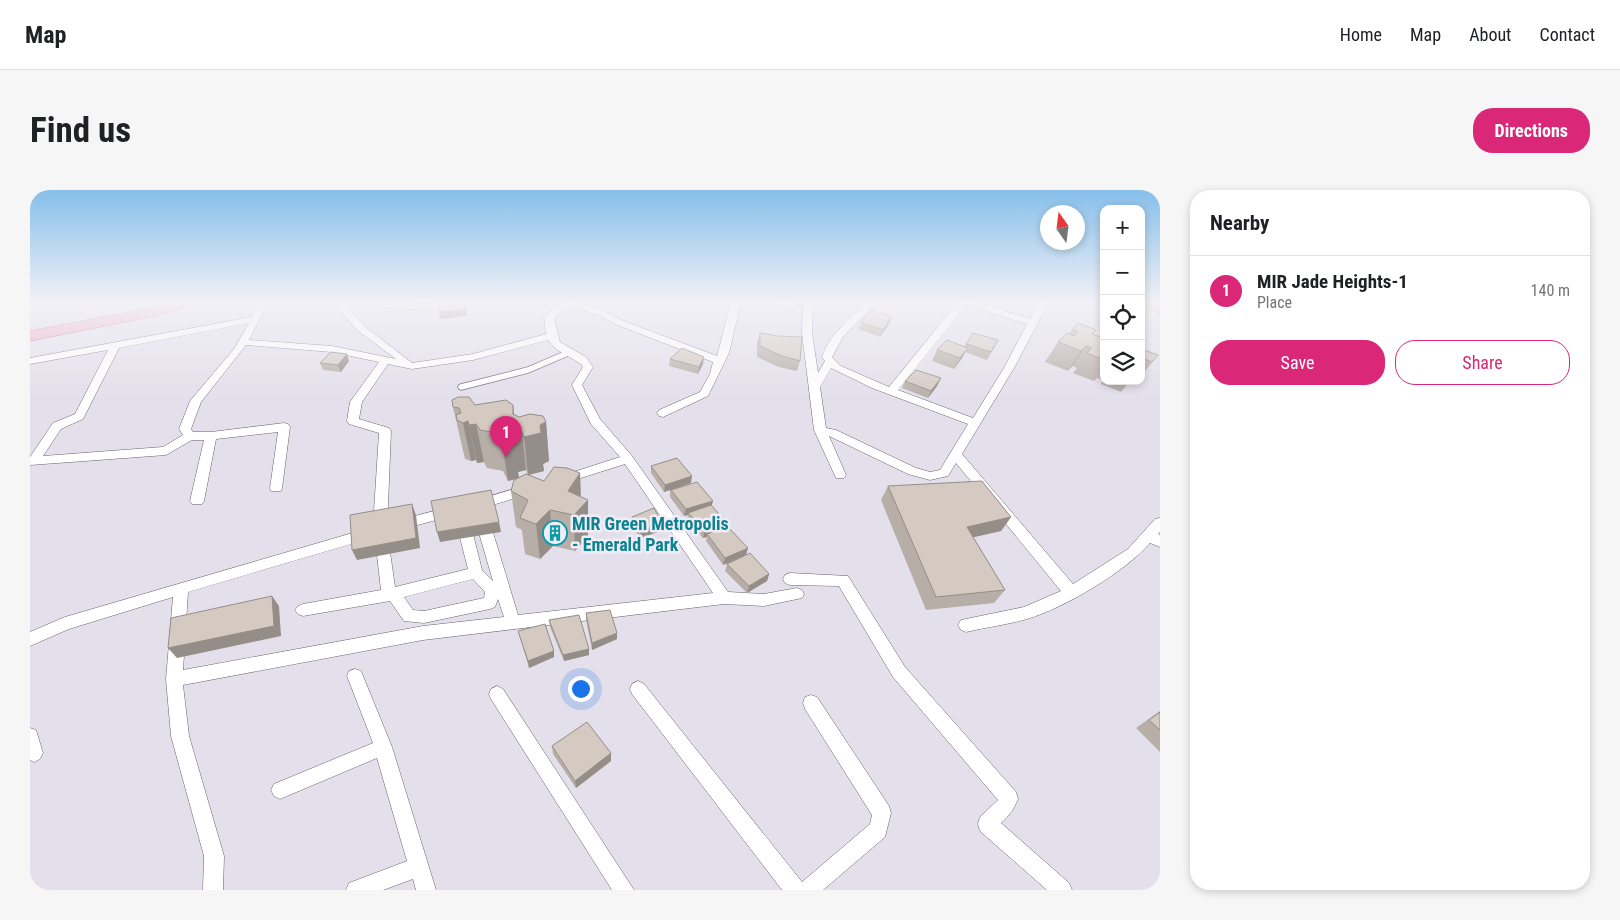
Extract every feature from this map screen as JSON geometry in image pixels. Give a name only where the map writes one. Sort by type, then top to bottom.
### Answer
[{"type":"street","points":[[30,362],[171,335]]},
{"type":"street","points":[[190,436],[185,429],[196,401],[246,335]]},
{"type":"street","points":[[368,335],[412,366],[473,357],[552,336],[557,345],[586,361],[588,367],[577,385],[595,421],[628,459],[724,598]]},
{"type":"street","points":[[651,335],[719,361]]},
{"type":"street","points":[[664,413],[704,394],[716,374],[728,335]]},
{"type":"street","points":[[807,335],[820,430],[840,475]]},
{"type":"street","points":[[841,335],[829,350],[827,357],[837,368],[976,423]]},
{"type":"street","points":[[892,391],[937,335]]},
{"type":"street","points":[[820,430],[832,433],[912,471],[930,476],[944,473],[976,423],[1026,335]]},
{"type":"street","points":[[242,342],[332,349],[412,366],[428,373]]},
{"type":"street","points":[[32,461],[57,426],[79,416],[115,345]]},
{"type":"street","points":[[386,360],[356,402],[353,421],[385,431],[380,530],[388,590],[409,616],[424,617],[490,603],[492,590],[476,573],[465,530]]},
{"type":"street","points":[[813,389],[830,362]]},
{"type":"street","points":[[32,461],[166,451],[190,436],[211,436],[284,427],[276,488]]},
{"type":"street","points":[[197,501],[211,436]]},
{"type":"street","points":[[956,455],[1071,593]]},
{"type":"street","points":[[30,639],[65,624],[181,588],[544,485],[628,459]]},
{"type":"street","points":[[477,504],[514,623]]},
{"type":"street","points":[[966,625],[1026,613],[1071,593],[1155,538],[1160,523]]},
{"type":"street","points":[[304,610],[393,594],[476,573]]},
{"type":"street","points":[[174,679],[423,633],[724,598],[764,600],[793,587],[844,580],[899,672],[1009,799],[1006,805],[987,824],[1062,890]]},
{"type":"street","points":[[181,588],[174,679],[180,736],[214,856],[213,890]]},
{"type":"street","points":[[355,676],[383,748],[426,890]]},
{"type":"street","points":[[638,689],[795,890]]},
{"type":"street","points":[[497,694],[624,890]]},
{"type":"street","points":[[808,890],[878,830],[882,813],[811,703]]},
{"type":"street","points":[[30,736],[34,753]]},
{"type":"street","points":[[280,790],[383,748]]},
{"type":"street","points":[[356,890],[420,866]]},
{"type":"lane","points":[[461,387],[528,370],[570,352]]},
{"type":"building","points":[[760,335],[802,337],[800,361],[782,356],[760,346]]},
{"type":"building","points":[[972,335],[998,340],[991,352],[966,344]]},
{"type":"building","points":[[1065,335],[1094,335],[1100,337],[1100,358],[1087,353],[1092,348],[1086,346],[1081,351],[1058,342]]},
{"type":"building","points":[[947,340],[968,348],[960,358],[937,350]]},
{"type":"building","points":[[682,348],[704,357],[699,367],[670,359]]},
{"type":"building","points":[[1145,350],[1158,355],[1152,362],[1145,359]]},
{"type":"building","points":[[331,352],[347,354],[338,365],[320,363]]},
{"type":"building","points":[[916,370],[941,378],[931,391],[905,381]]},
{"type":"building","points":[[458,397],[469,397],[475,405],[506,400],[513,405],[513,414],[519,417],[530,414],[543,416],[546,422],[540,425],[541,433],[524,437],[522,432],[512,434],[514,440],[502,443],[497,433],[480,430],[476,424],[469,425],[468,421],[463,423],[457,420],[456,415],[461,413],[459,408],[453,407],[452,400]]},
{"type":"building","points":[[677,458],[692,476],[665,485],[651,466]]},
{"type":"building","points":[[554,467],[567,468],[580,473],[568,491],[588,500],[574,515],[550,510],[536,524],[520,518],[528,500],[511,491],[514,480],[526,474],[544,481]]},
{"type":"building","points":[[982,481],[1011,517],[967,527],[1005,590],[936,597],[888,486]]},
{"type":"building","points":[[697,482],[713,501],[686,509],[671,490]]},
{"type":"building","points":[[491,490],[499,522],[437,532],[431,501]]},
{"type":"building","points":[[412,504],[416,538],[352,550],[350,515]]},
{"type":"building","points":[[711,505],[727,523],[705,531],[688,513]]},
{"type":"building","points":[[654,508],[662,524],[641,531],[632,517]]},
{"type":"building","points":[[728,527],[748,548],[725,558],[707,534]]},
{"type":"building","points":[[750,553],[769,574],[749,586],[727,564]]},
{"type":"building","points":[[272,596],[274,626],[168,648],[171,618]]},
{"type":"building","points":[[610,610],[617,633],[592,643],[586,613]]},
{"type":"building","points":[[579,615],[589,649],[563,655],[549,620]]},
{"type":"building","points":[[545,624],[554,651],[528,661],[518,631]]},
{"type":"building","points":[[1160,712],[1160,730],[1149,720]]},
{"type":"building","points":[[587,722],[611,753],[575,781],[552,746]]},
{"type":"place","name":"MIR Jade Heights-1","points":[[506,457]]},
{"type":"place","name":"MIR Green Metropolis - Emerald Park","points":[[555,533]]}]
